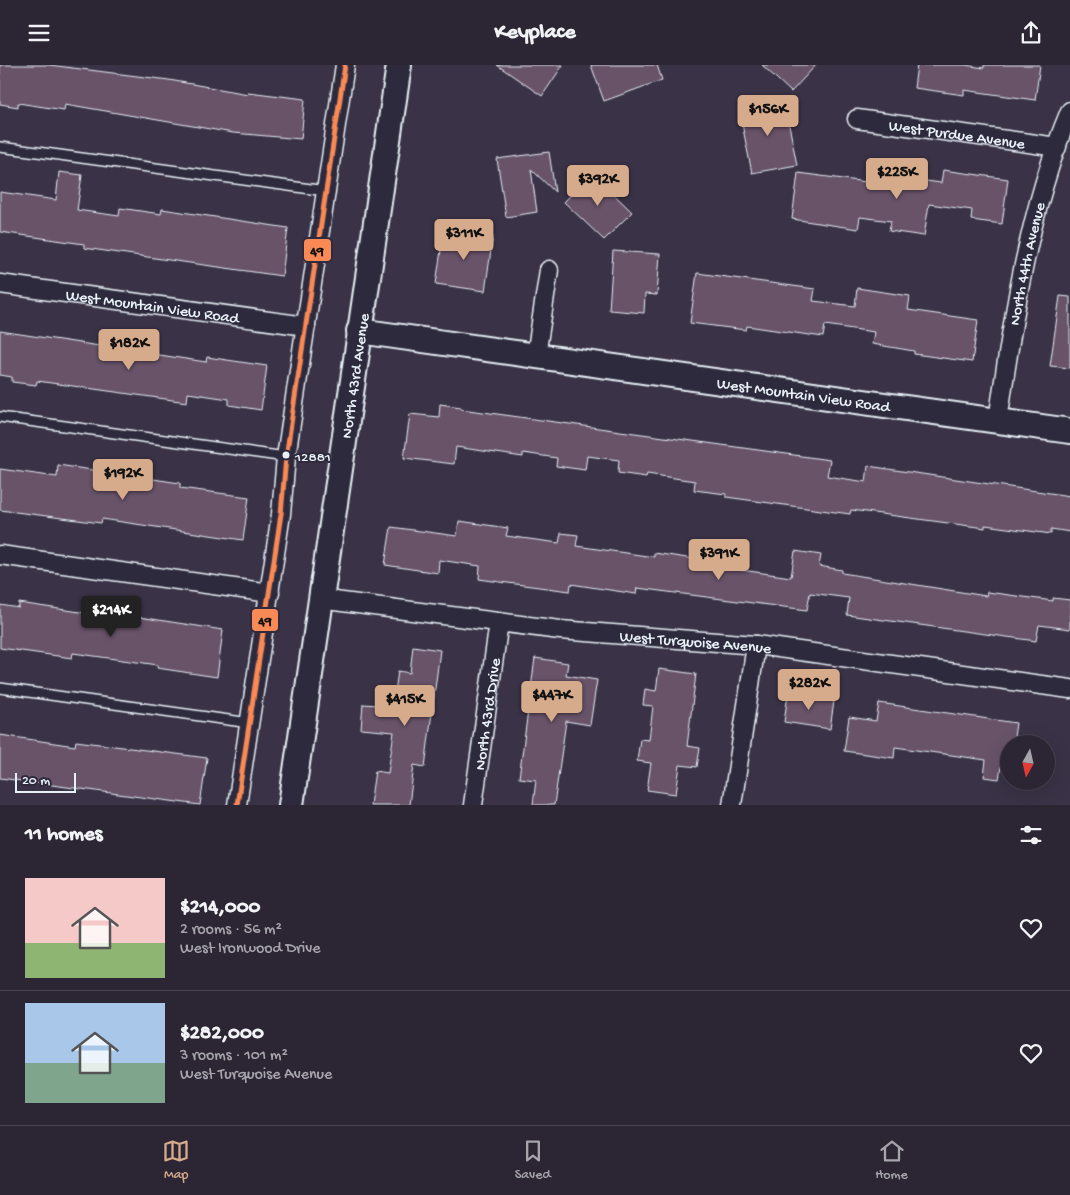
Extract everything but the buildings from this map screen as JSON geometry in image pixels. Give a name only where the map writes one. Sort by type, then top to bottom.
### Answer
[{"type":"main road","name":"North 43rd Avenue","points":[[291,805],[397,65]]},
{"type":"main road","name":"West Mountain View Road","points":[[359,331],[1070,431]]},
{"type":"street","points":[[238,805],[282,514],[286,457],[345,65]]},
{"type":"street","name":"North 44th Avenue","points":[[998,421],[1018,293],[1031,232],[1070,111]]},
{"type":"street","name":"West Purdue Avenue","points":[[857,119],[1057,147]]},
{"type":"street","points":[[536,356],[549,269]]},
{"type":"street","name":"West Mountain View Road","points":[[0,284],[306,326]]},
{"type":"street","points":[[0,555],[270,593]]},
{"type":"street","name":"West Turquoise Avenue","points":[[320,599],[560,630],[756,645],[1070,689]]},
{"type":"street","name":"North 43rd Drive","points":[[473,805],[499,622]]},
{"type":"street","points":[[732,805],[756,645]]},
{"type":"lane","points":[[0,147],[326,191]]},
{"type":"lane","points":[[0,417],[286,457]]},
{"type":"lane","points":[[0,688],[250,723]]},
{"type":"transit line","name":"49","points":[[237,805],[281,514],[286,457],[345,65]]},
{"type":"place","name":"12881","points":[[286,455]]}]
